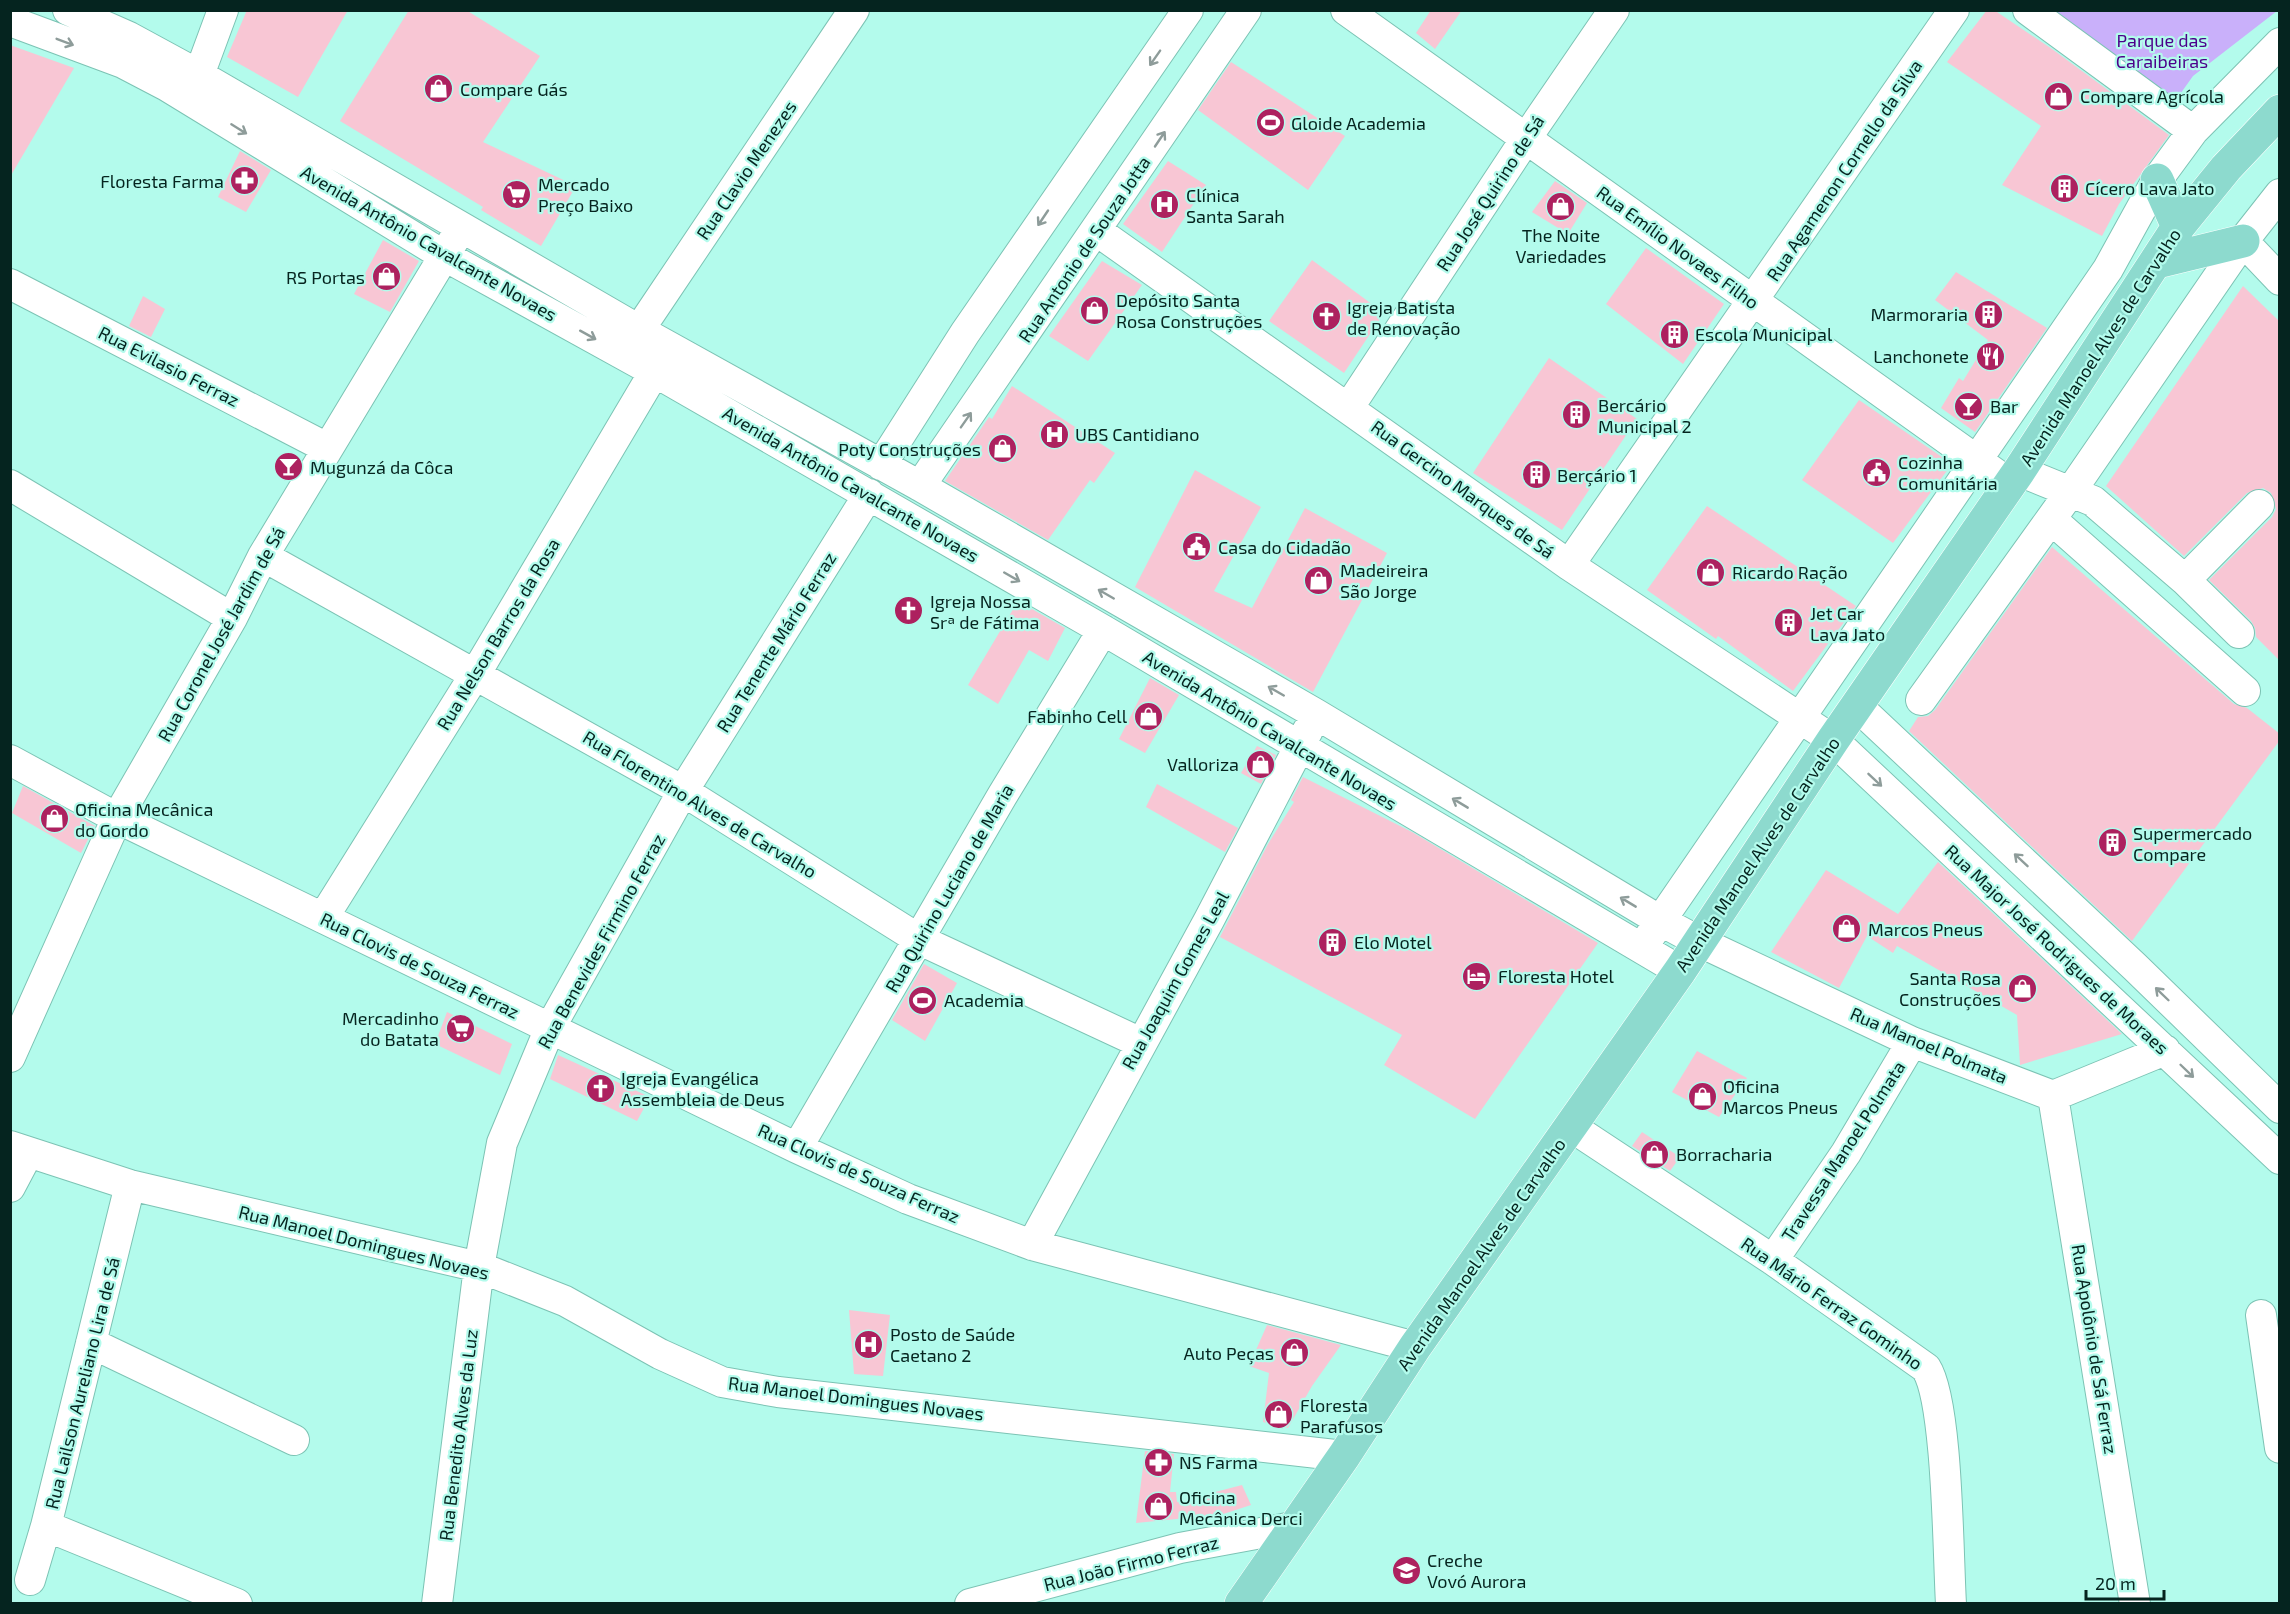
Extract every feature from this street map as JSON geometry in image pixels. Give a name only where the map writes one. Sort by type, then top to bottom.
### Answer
[{"type":"main road","name":"Avenida Manoel Alves de Carvalho","points":[[1241,1604],[1415,1347],[1680,971],[1833,740],[2014,477],[2178,227],[2226,168],[2280,111]]},
{"type":"main road","points":[[2157,180],[2178,227]]},
{"type":"main road","points":[[2157,262],[2243,241]]},
{"type":"street","points":[[68,10],[129,37],[192,86],[463,228],[639,330],[662,360]]},
{"type":"street","points":[[192,86],[223,10]]},
{"type":"street","name":"Rua Clavio Menezes","points":[[639,330],[854,10]]},
{"type":"street","points":[[881,465],[965,333],[1188,10]]},
{"type":"street","name":"Rua Antonio de Souza Jotta","points":[[920,486],[1097,231],[1246,10]]},
{"type":"street","name":"Rua Emílio Novaes Filho","points":[[1346,10],[1527,137],[1754,302],[1977,458],[2014,477],[2071,491],[2105,510],[2185,580],[2239,633]]},
{"type":"street","name":"Rua José Quirino de Sá","points":[[1349,408],[1527,137],[1614,10]]},
{"type":"street","name":"Rua Agamenon Cornello da Silva","points":[[1569,565],[1754,302],[1954,10]]},
{"type":"street","points":[[2028,10],[2193,131]]},
{"type":"street","name":"Avenida Antônio Cavalcante Novaes","points":[[10,21],[192,86],[443,255],[662,360],[869,494],[1680,971]]},
{"type":"street","name":"Avenida Manoel Alves de Carvalho","points":[[1642,949],[1659,920],[2108,269],[2157,180],[2193,131],[2280,43]]},
{"type":"street","points":[[1921,700],[2071,491],[2243,241],[2280,194]]},
{"type":"street","name":"Rua Coronel José Jardim de Sá","points":[[10,1057],[117,818],[232,618],[263,556],[443,255],[463,228]]},
{"type":"street","name":"Rua Gercino Marques de Sá","points":[[1097,231],[1569,565],[1833,740]]},
{"type":"street","points":[[2243,241],[2280,279]]},
{"type":"street","points":[[2108,269],[2136,289]]},
{"type":"street","name":"Rua Evilasio Ferraz","points":[[10,284],[327,448]]},
{"type":"street","name":"Rua Manoel Polmata","points":[[662,360],[920,486],[1316,714],[1659,920],[1698,941],[1912,1042],[2053,1096]]},
{"type":"street","name":"Rua Nelson Barros da Rosa","points":[[323,918],[476,673],[662,360]]},
{"type":"street","points":[[10,485],[232,618]]},
{"type":"street","name":"Rua Tenente Mário Ferraz","points":[[683,791],[869,494]]},
{"type":"street","points":[[2185,580],[2259,505]]},
{"type":"street","points":[[2051,519],[2245,691]]},
{"type":"street","name":"Rua Florentino Alves de Carvalho","points":[[263,556],[476,673],[683,791],[920,940],[1141,1043]]},
{"type":"street","name":"Rua Quirino Luciano de Maria","points":[[797,1148],[1002,796],[1103,630]]},
{"type":"street","points":[[1162,665],[1182,638]]},
{"type":"street","points":[[1857,706],[2135,967],[2280,1108]]},
{"type":"street","name":"Rua Joaquim Gomes Leal","points":[[1032,1245],[1316,714]]},
{"type":"street","name":"Rua Major José Rodrigues de Moraes","points":[[1833,740],[2280,1159]]},
{"type":"street","name":"Rua Clovis de Souza Ferraz","points":[[10,760],[117,818],[797,1148],[908,1199],[1032,1245],[1415,1347]]},
{"type":"street","name":"Rua Benevides Firmino Ferraz","points":[[479,1267],[502,1143],[550,1028],[683,791]]},
{"type":"street","points":[[2106,995],[2135,967]]},
{"type":"street","name":"Travessa Manoel Polmata","points":[[1773,1260],[1846,1153],[1912,1042]]},
{"type":"street","points":[[2053,1096],[2165,1050]]},
{"type":"street","name":"Rua Apolônio de Sá Ferraz","points":[[2053,1096],[2135,1604]]},
{"type":"street","name":"Rua Mário Ferraz Gominho","points":[[1570,1126],[1773,1260],[1926,1368],[1933,1378],[1942,1456],[1951,1604]]},
{"type":"street","points":[[10,1187],[19,1150]]},
{"type":"street","name":"Rua Manoel Domingues Novaes","points":[[19,1150],[130,1185],[479,1267],[565,1301],[660,1354],[722,1382],[778,1392],[1344,1455]]},
{"type":"street","name":"Rua Lailson Aureliano Lira de Sá","points":[[30,1580],[46,1526],[130,1185]]},
{"type":"street","name":"Rua Benedito Alves da Luz","points":[[437,1604],[479,1267]]},
{"type":"street","points":[[2261,1315],[2280,1448]]},
{"type":"street","points":[[92,1342],[294,1440]]},
{"type":"street","points":[[46,1526],[237,1604]]},
{"type":"street","name":"Rua João Firmo Ferraz","points":[[970,1604],[1180,1548],[1293,1527]]},
{"type":"green space","name":"Parque das Caraibeiras","points":[[2030,11],[2277,11],[2193,76],[2173,104]]},
{"type":"building","points":[[247,10],[348,10],[298,97],[227,57]]},
{"type":"building","name":"Compare Gás","points":[[409,10],[466,10],[540,56],[483,142],[576,186],[541,246],[481,210],[483,207],[340,121]]},
{"type":"building","points":[[1431,10],[1462,10],[1435,49],[1416,33]]},
{"type":"building","name":"Compare Agrícola","points":[[1987,10],[1994,10],[2052,49],[2169,135],[2119,204],[2102,236],[2002,185],[2041,126],[1947,62]]},
{"type":"building","points":[[10,45],[74,68],[10,177]]},
{"type":"building","name":"Gloide Academia","points":[[1231,62],[1345,136],[1308,190],[1198,110]]},
{"type":"building","name":"Floresta Farma","points":[[240,151],[271,170],[246,212],[218,197]]},
{"type":"building","name":"Clínica Santa Sarah","points":[[1168,161],[1206,185],[1162,252],[1123,224]]},
{"type":"building","name":"The Noite Variedades","points":[[1555,181],[1587,203],[1568,234],[1532,212]]},
{"type":"building","name":"RS Portas","points":[[383,240],[419,261],[390,312],[354,294]]},
{"type":"building","name":"Escola Municipal","points":[[1646,248],[1724,304],[1683,364],[1606,304]]},
{"type":"building","name":"Igreja Batista de Renovação","points":[[1312,260],[1384,313],[1344,373],[1269,321]]},
{"type":"building","name":"Depósito Santa Rosa Construções","points":[[1102,261],[1142,285],[1088,361],[1049,336]]},
{"type":"building","points":[[1956,272],[2047,328],[1975,432],[1941,408],[1959,378],[1963,381],[1988,340],[1935,300]]},
{"type":"building","points":[[2243,286],[2280,322],[2280,661],[2256,637],[2251,621],[2209,580],[2272,517],[2276,509],[2271,493],[2263,488],[2247,493],[2184,556],[2106,486]]},
{"type":"building","points":[[143,296],[165,309],[151,337],[129,326]]},
{"type":"building","points":[[1549,358],[1637,419],[1562,530],[1473,473]]},
{"type":"building","name":"Poty Construções","points":[[1012,386],[1115,453],[1094,483],[1090,480],[1048,540],[945,481],[989,417],[992,419]]},
{"type":"building","name":"Cozinha Comunitária","points":[[1859,400],[1952,464],[1893,543],[1802,480]]},
{"type":"building","points":[[1195,470],[1261,507],[1214,591],[1252,608],[1305,508],[1387,553],[1313,692],[1135,587]]},
{"type":"building","points":[[1707,506],[1856,606],[1793,691],[1718,636],[1716,639],[1647,590]]},
{"type":"building","name":"Supermercado Compare","points":[[2052,547],[2234,704],[2247,708],[2280,734],[2280,740],[2132,941],[1909,731],[1918,717],[1928,716],[1935,710]]},
{"type":"building","points":[[1018,601],[1065,628],[1048,661],[1029,650],[998,704],[968,685]]},
{"type":"building","name":"Fabinho Cell","points":[[1150,678],[1179,695],[1145,753],[1119,739]]},
{"type":"building","name":"Valloriza","points":[[1257,746],[1276,755],[1261,784],[1241,773]]},
{"type":"building","name":"Floresta Hotel","points":[[1303,777],[1412,832],[1598,943],[1475,1119],[1384,1065],[1402,1035],[1220,937],[1268,844],[1294,802],[1291,800]]},
{"type":"building","points":[[1157,784],[1238,828],[1225,852],[1146,807]]},
{"type":"building","name":"Oficina Mecânica do Gordo","points":[[23,786],[95,826],[81,853],[12,813]]},
{"type":"building","points":[[1938,862],[2122,1034],[2020,1065],[2017,1015],[1897,946],[1893,953],[1867,936],[1839,988],[1771,952],[1826,870],[1898,914]]},
{"type":"building","name":"Academia","points":[[924,964],[957,983],[925,1041],[892,1020]]},
{"type":"building","name":"Mercadinho do Batata","points":[[447,1012],[512,1044],[500,1075],[435,1044]]},
{"type":"building","points":[[1697,1051],[1747,1078],[1719,1117],[1672,1092]]},
{"type":"building","name":"Igreja Evangélica Assembleia de Deus","points":[[558,1055],[650,1097],[637,1121],[550,1079]]},
{"type":"building","name":"Borracharia","points":[[1642,1132],[1680,1157],[1670,1171],[1632,1146]]},
{"type":"building","name":"Posto de Saúde Caetano 2","points":[[849,1310],[890,1315],[883,1376],[854,1374]]},
{"type":"building","name":"Auto Peças","points":[[1267,1325],[1341,1345],[1312,1386],[1288,1428],[1263,1422],[1269,1373],[1249,1366]]},
{"type":"building","points":[[1145,1451],[1174,1454],[1170,1492],[1176,1492],[1177,1502],[1242,1485],[1251,1505],[1208,1519],[1207,1516],[1136,1523]]},
{"type":"place","name":"Compare Gás","points":[[439,89]]},
{"type":"place","name":"Compare Agrícola","points":[[2059,96]]},
{"type":"place","name":"Gloide Academia","points":[[1270,123]]},
{"type":"place","name":"Floresta Farma","points":[[245,181]]},
{"type":"place","name":"Cícero Lava Jato","points":[[2064,188]]},
{"type":"place","name":"Mercado Preço Baixo","points":[[517,194]]},
{"type":"place","name":"Clínica Santa Sarah","points":[[1165,205]]},
{"type":"place","name":"The Noite Variedades","points":[[1561,206]]},
{"type":"place","name":"RS Portas","points":[[386,277]]},
{"type":"place","name":"Depósito Santa Rosa Construções","points":[[1095,310]]},
{"type":"place","name":"Marmoraria","points":[[1989,314]]},
{"type":"place","name":"Igreja Batista de Renovação","points":[[1326,317]]},
{"type":"place","name":"Escola Municipal","points":[[1674,334]]},
{"type":"place","name":"Lanchonete","points":[[1990,356]]},
{"type":"place","name":"Bar","points":[[1969,406]]},
{"type":"place","name":"Bercário Municipal 2","points":[[1577,415]]},
{"type":"place","name":"UBS Cantidiano","points":[[1054,434]]},
{"type":"place","name":"Poty Construções","points":[[1002,449]]},
{"type":"place","name":"Mugunzá da Côca","points":[[289,467]]},
{"type":"place","name":"Cozinha Comunitária","points":[[1877,472]]},
{"type":"place","name":"Berçário 1","points":[[1536,475]]},
{"type":"place","name":"Casa do Cidadão","points":[[1197,547]]},
{"type":"place","name":"Ricardo Ração","points":[[1711,572]]},
{"type":"place","name":"Madeireira São Jorge","points":[[1319,580]]},
{"type":"place","name":"Igreja Nossa Srª de Fátima","points":[[909,611]]},
{"type":"place","name":"Jet Car Lava Jato","points":[[1789,623]]},
{"type":"place","name":"Fabinho Cell","points":[[1148,716]]},
{"type":"place","name":"Valloriza","points":[[1260,764]]},
{"type":"place","name":"Oficina Mecânica do Gordo","points":[[54,819]]},
{"type":"place","name":"Supermercado Compare","points":[[2112,843]]},
{"type":"place","name":"Marcos Pneus","points":[[1847,929]]},
{"type":"place","name":"Elo Motel","points":[[1333,942]]},
{"type":"place","name":"Floresta Hotel","points":[[1477,976]]},
{"type":"place","name":"Santa Rosa Construções","points":[[2022,988]]},
{"type":"place","name":"Academia","points":[[923,1000]]},
{"type":"place","name":"Mercadinho do Batata","points":[[460,1028]]},
{"type":"place","name":"Igreja Evangélica Assembleia de Deus","points":[[600,1088]]},
{"type":"place","name":"Oficina Marcos Pneus","points":[[1702,1096]]},
{"type":"place","name":"Borracharia","points":[[1655,1154]]},
{"type":"place","name":"Posto de Saúde Caetano 2","points":[[869,1344]]},
{"type":"place","name":"Auto Peças","points":[[1295,1353]]},
{"type":"place","name":"Floresta Parafusos","points":[[1279,1415]]},
{"type":"place","name":"NS Farma","points":[[1158,1462]]},
{"type":"place","name":"Oficina Mecânica Derci","points":[[1158,1507]]},
{"type":"place","name":"Creche Vovó Aurora","points":[[1406,1570]]}]
